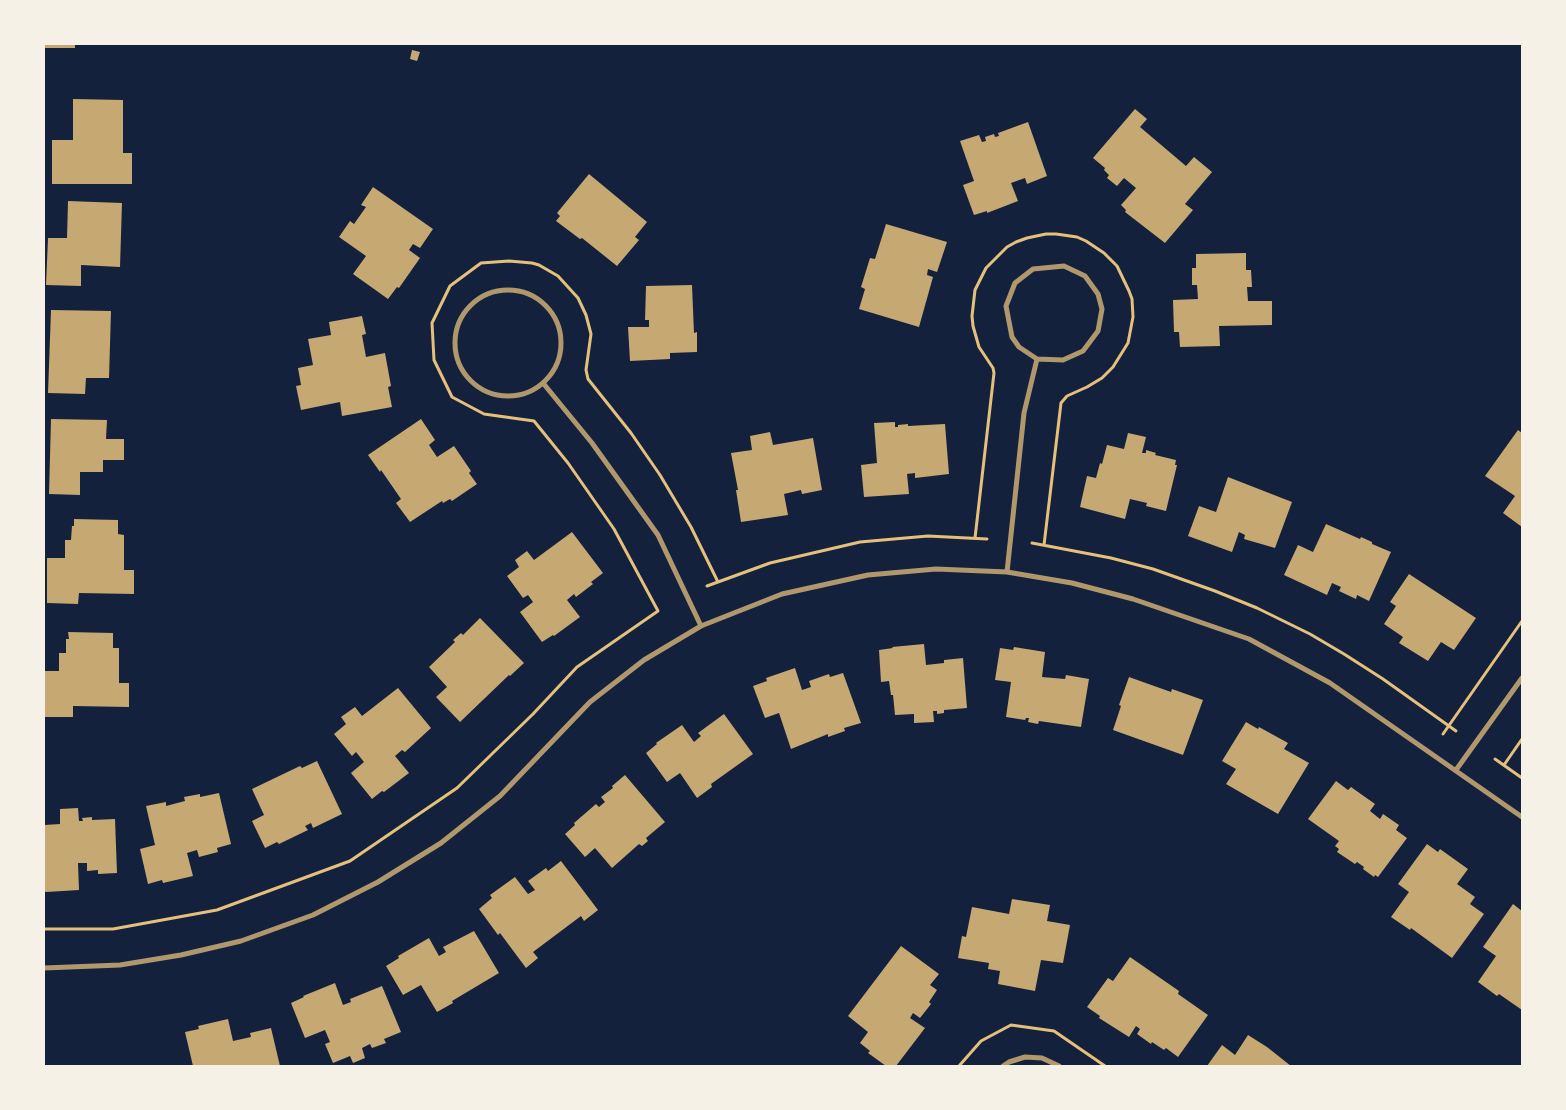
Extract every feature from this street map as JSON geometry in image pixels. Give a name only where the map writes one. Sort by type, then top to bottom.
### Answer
[{"type":"street","points":[[1064,266],[1085,276],[1098,294],[1102,309],[1098,331],[1083,351],[1063,360],[1037,359],[1019,347],[1012,337],[1006,306],[1015,284],[1033,269],[1064,266]]},
{"type":"street","points":[[501,290],[518,291],[534,297],[548,308],[557,321],[561,338],[561,355],[554,371],[543,383],[527,393],[510,396],[492,394],[476,386],[464,373],[457,356],[455,338],[460,321],[470,306],[485,296],[501,290]]},
{"type":"street","points":[[1007,572],[1024,413],[1037,359]]},
{"type":"street","points":[[543,383],[592,443],[658,535],[701,626]]},
{"type":"street","points":[[44,968],[120,965],[181,955],[241,941],[312,915],[378,882],[441,843],[500,796],[590,702],[644,660],[701,626],[782,594],[868,575],[936,569],[1007,572],[1072,583],[1133,599],[1249,639],[1330,683],[1522,817]]},
{"type":"street","points":[[1456,770],[1522,678]]},
{"type":"street","points":[[1003,1066],[1025,1057],[1042,1058],[1059,1066]]},
{"type":"path","points":[[44,929],[113,929],[217,910],[350,861],[457,788],[533,714],[577,666],[658,611],[614,529],[568,463],[534,421],[484,414],[452,397],[434,360],[432,323],[450,286],[481,263],[509,261],[539,265],[558,276],[578,298],[586,315],[591,334],[586,370],[588,379],[631,432],[660,475],[691,526],[718,582]]},
{"type":"path","points":[[707,586],[777,561],[860,542],[928,536],[987,539]]},
{"type":"path","points":[[1032,543],[1111,558],[1153,569],[1243,602],[1310,634],[1344,654],[1456,731]]},
{"type":"path","points":[[1443,734],[1522,620]]},
{"type":"path","points":[[1504,765],[1522,739]]},
{"type":"path","points":[[1495,759],[1522,778]]},
{"type":"building","points":[[45,44],[75,44],[75,48],[45,48]]},
{"type":"building","points":[[412,50],[420,52],[417,61],[410,59]]},
{"type":"building","points":[[73,99],[123,100],[123,153],[132,153],[132,184],[52,184],[52,140],[73,140]]},
{"type":"building","points":[[1135,109],[1147,119],[1140,127],[1186,166],[1194,157],[1212,172],[1185,204],[1193,210],[1165,243],[1125,212],[1126,210],[1121,205],[1136,188],[1124,178],[1117,186],[1107,178],[1109,175],[1104,170],[1105,168],[1093,158]]},
{"type":"building","points":[[1028,122],[1047,176],[1027,184],[1025,178],[1011,183],[1018,201],[987,213],[987,211],[974,215],[963,185],[974,181],[960,141],[979,135],[982,142],[986,141],[985,137],[994,134],[995,137],[999,136],[998,133]]},
{"type":"building","points":[[589,174],[647,222],[635,237],[639,240],[617,266],[582,238],[580,239],[556,221],[560,216],[557,213]]},
{"type":"building","points":[[373,187],[433,229],[420,248],[413,244],[409,250],[420,258],[399,288],[397,287],[388,299],[353,274],[366,256],[339,237],[350,221],[354,224],[366,207],[361,205]]},
{"type":"building","points":[[68,201],[122,203],[120,267],[81,265],[81,286],[46,285],[48,238],[67,238]]},
{"type":"building","points":[[886,224],[947,242],[937,272],[928,269],[927,275],[933,277],[919,327],[859,309],[865,289],[861,287],[870,258],[875,259]]},
{"type":"building","points":[[1246,253],[1246,270],[1251,270],[1252,287],[1247,287],[1248,301],[1272,301],[1272,325],[1219,326],[1220,346],[1180,347],[1179,332],[1174,332],[1173,300],[1198,299],[1197,285],[1192,285],[1192,268],[1196,268],[1196,254]]},
{"type":"building","points":[[692,285],[694,333],[697,332],[697,352],[670,353],[670,359],[630,361],[628,327],[649,327],[649,320],[645,320],[646,286]]},
{"type":"building","points":[[51,310],[111,311],[109,378],[86,378],[85,394],[48,393]]},
{"type":"building","points":[[362,316],[366,334],[362,335],[366,357],[385,353],[391,386],[388,387],[392,407],[342,416],[340,402],[301,410],[296,386],[301,385],[298,368],[313,365],[308,339],[331,335],[329,322]]},
{"type":"building","points":[[51,419],[107,420],[106,439],[124,439],[124,460],[103,460],[103,472],[80,472],[80,495],[49,494]]},
{"type":"building","points":[[421,419],[435,440],[429,445],[437,457],[454,446],[471,471],[469,473],[477,484],[452,501],[450,499],[443,503],[442,501],[410,522],[396,503],[401,499],[368,455]]},
{"type":"building","points":[[895,422],[895,427],[908,424],[908,426],[945,424],[949,474],[915,478],[915,473],[907,474],[909,494],[864,497],[861,465],[877,463],[874,423]]},
{"type":"building","points":[[1518,430],[1522,433],[1522,527],[1503,513],[1515,496],[1485,476]]},
{"type":"building","points":[[770,432],[773,445],[813,438],[822,490],[802,494],[801,490],[784,494],[788,515],[741,522],[736,490],[738,490],[731,453],[752,450],[750,436]]},
{"type":"building","points":[[1128,433],[1146,437],[1142,453],[1146,453],[1146,450],[1156,453],[1155,455],[1176,460],[1175,465],[1177,465],[1166,511],[1146,506],[1147,503],[1130,499],[1125,519],[1080,507],[1087,476],[1096,478],[1107,445],[1124,449]]},
{"type":"building","points":[[1228,477],[1292,502],[1275,548],[1244,539],[1245,535],[1239,532],[1232,552],[1188,536],[1199,506],[1216,512]]},
{"type":"building","points":[[74,519],[118,520],[118,534],[124,535],[124,570],[134,570],[134,594],[79,593],[78,604],[47,603],[47,558],[65,558],[65,540],[71,540]]},
{"type":"building","points":[[1326,524],[1360,539],[1361,537],[1391,552],[1369,601],[1357,595],[1356,599],[1339,591],[1341,587],[1332,583],[1327,595],[1284,575],[1298,545],[1313,552]]},
{"type":"building","points":[[572,532],[603,573],[591,582],[593,584],[576,597],[574,594],[567,600],[580,617],[554,636],[542,642],[520,612],[533,602],[528,595],[523,598],[507,576],[519,567],[515,560],[527,551],[534,560]]},
{"type":"building","points":[[1409,574],[1476,618],[1454,650],[1441,642],[1428,661],[1399,643],[1403,637],[1384,624],[1396,606],[1390,602]]},
{"type":"building","points":[[480,618],[524,663],[460,722],[436,697],[447,687],[429,667],[455,642],[453,640],[461,633],[463,635]]},
{"type":"building","points":[[68,632],[113,633],[113,648],[119,648],[119,683],[129,683],[129,707],[73,706],[73,717],[44,717],[44,671],[59,671],[59,653],[66,653],[66,639],[69,639]]},
{"type":"building","points":[[924,644],[926,665],[944,663],[944,660],[963,658],[967,708],[944,710],[944,713],[937,714],[937,711],[933,711],[934,722],[914,723],[914,714],[895,715],[893,695],[891,695],[889,681],[881,682],[879,650]]},
{"type":"building","points":[[1014,647],[1045,652],[1042,677],[1065,679],[1066,675],[1089,679],[1081,727],[1039,721],[1038,724],[1028,722],[1029,718],[1025,720],[1006,717],[1011,682],[995,680],[1000,648],[1013,650]]},
{"type":"building","points":[[795,668],[802,690],[811,687],[809,681],[829,674],[830,677],[843,673],[861,723],[844,728],[845,731],[828,737],[828,734],[791,749],[779,713],[765,718],[753,686],[767,681],[766,678]]},
{"type":"building","points":[[1129,677],[1171,692],[1172,689],[1203,700],[1183,755],[1113,730]]},
{"type":"building","points":[[398,688],[431,728],[405,752],[402,750],[395,756],[409,773],[372,799],[351,773],[364,762],[356,752],[352,756],[334,734],[346,724],[341,717],[355,707],[362,716]]},
{"type":"building","points":[[724,714],[753,754],[711,784],[712,787],[697,798],[680,773],[667,782],[646,753],[656,743],[682,725],[694,742],[701,736],[698,733]]},
{"type":"building","points":[[1246,722],[1288,743],[1284,749],[1309,763],[1278,814],[1226,784],[1236,769],[1222,761]]},
{"type":"building","points":[[317,761],[342,814],[313,828],[311,823],[305,826],[308,830],[279,844],[277,842],[265,848],[252,821],[264,815],[252,789],[300,766],[302,768]]},
{"type":"building","points":[[625,775],[665,822],[646,838],[648,841],[642,846],[639,844],[612,868],[595,848],[585,857],[565,834],[575,825],[574,823],[596,804],[599,807],[605,802],[601,797]]},
{"type":"building","points":[[1336,781],[1348,790],[1351,787],[1375,804],[1370,811],[1380,819],[1383,814],[1399,825],[1396,830],[1407,838],[1378,877],[1375,875],[1374,877],[1357,862],[1355,864],[1337,852],[1339,849],[1335,846],[1339,841],[1308,819]]},
{"type":"building","points":[[219,793],[231,844],[217,848],[218,852],[199,857],[197,850],[187,853],[193,876],[163,883],[162,880],[148,884],[140,849],[155,845],[146,806],[166,802],[166,806],[185,801],[184,797],[200,794],[200,797]]},
{"type":"building","points":[[78,808],[79,821],[83,821],[82,818],[92,817],[92,820],[115,819],[117,873],[98,874],[98,870],[87,871],[87,863],[78,863],[79,890],[46,892],[44,891],[44,825],[60,824],[60,809]]},
{"type":"building","points":[[1427,844],[1438,852],[1440,849],[1468,869],[1457,884],[1475,897],[1470,904],[1484,914],[1452,958],[1411,928],[1410,930],[1391,917],[1409,892],[1398,884]]},
{"type":"building","points":[[561,861],[598,910],[584,921],[581,916],[533,952],[538,958],[526,968],[479,909],[492,898],[490,895],[515,877],[528,894],[535,890],[528,881],[546,868],[548,871]]},
{"type":"building","points":[[1012,899],[1050,905],[1047,921],[1070,925],[1063,963],[1041,960],[1035,991],[998,984],[1000,971],[988,969],[989,963],[958,958],[962,936],[966,937],[972,907],[1009,914]]},
{"type":"building","points":[[1513,904],[1522,911],[1522,1010],[1499,994],[1497,996],[1478,982],[1496,956],[1483,947]]},
{"type":"building","points":[[474,931],[499,973],[437,1012],[421,985],[403,995],[386,966],[399,958],[398,956],[429,938],[439,956],[446,952],[443,947]]},
{"type":"building","points":[[901,946],[939,974],[930,985],[937,990],[929,1002],[931,1004],[920,1018],[913,1013],[910,1018],[925,1028],[896,1066],[886,1066],[868,1053],[870,1051],[860,1043],[868,1032],[848,1016]]},
{"type":"building","points":[[1130,957],[1179,991],[1178,994],[1208,1015],[1178,1057],[1166,1048],[1164,1050],[1152,1042],[1151,1044],[1137,1034],[1140,1029],[1136,1026],[1129,1037],[1099,1018],[1100,1016],[1087,1007],[1108,978],[1113,981]]},
{"type":"building","points":[[335,983],[343,1005],[351,1002],[350,999],[382,986],[401,1032],[384,1039],[386,1043],[372,1048],[370,1044],[362,1048],[365,1058],[353,1063],[350,1056],[333,1063],[325,1044],[330,1042],[325,1030],[305,1038],[291,1003]]},
{"type":"building","points":[[228,1019],[233,1041],[251,1037],[250,1033],[271,1028],[280,1066],[193,1066],[185,1032],[199,1029],[198,1026]]},
{"type":"building","points":[[1248,1035],[1291,1066],[1207,1066],[1222,1045],[1235,1055]]}]
